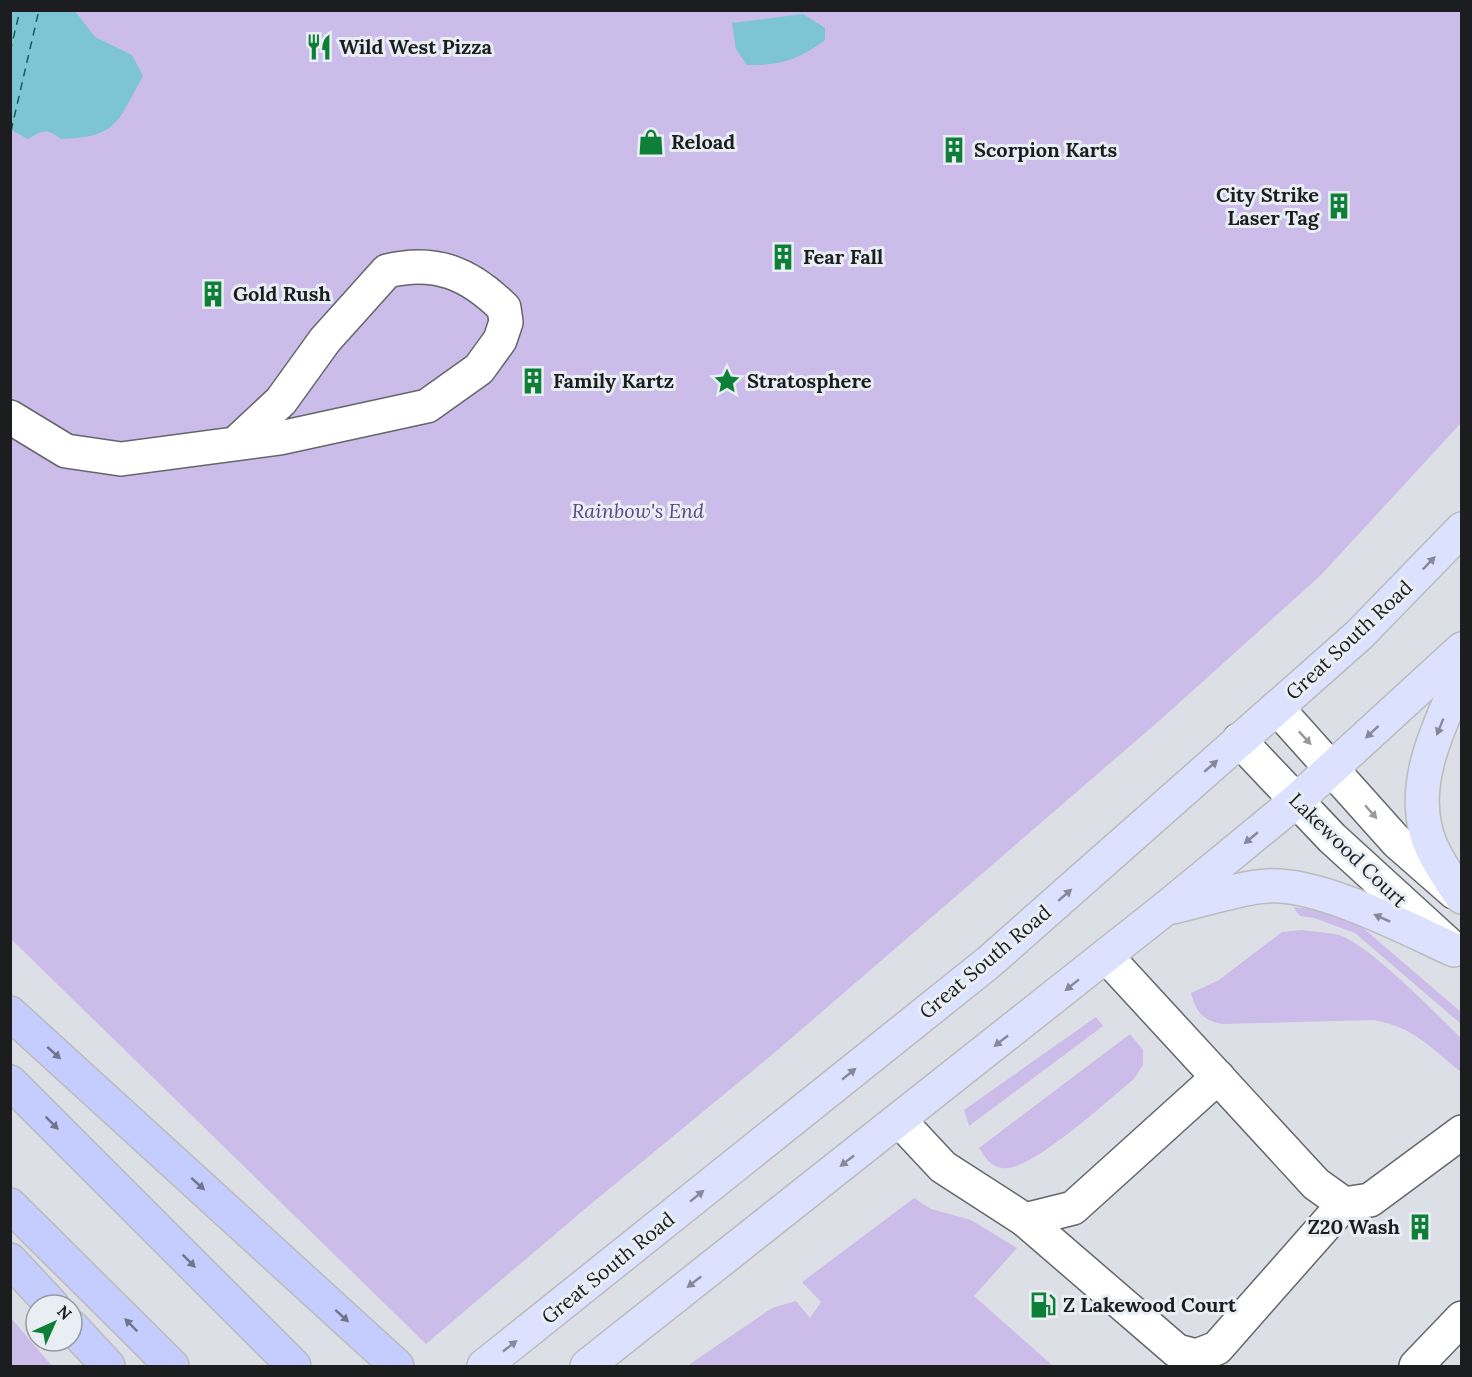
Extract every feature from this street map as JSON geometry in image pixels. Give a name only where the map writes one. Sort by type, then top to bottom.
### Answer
[{"type":"highway","points":[[10,1013],[397,1366]]},
{"type":"highway","points":[[10,1082],[294,1366]]},
{"type":"highway","points":[[10,1205],[172,1366]]},
{"type":"highway","points":[[10,1260],[41,1293]]},
{"type":"highway","points":[[84,1340],[108,1366]]},
{"type":"main road","name":"Great South Road","points":[[484,1366],[989,962],[1359,635],[1461,529]]},
{"type":"main road","points":[[587,1366],[1166,909],[1296,801],[1461,649]]},
{"type":"main road","points":[[1461,673],[1429,754],[1422,796],[1425,829],[1444,870],[1461,898]]},
{"type":"main road","points":[[1166,909],[1268,886],[1314,893],[1364,909],[1458,953]]},
{"type":"street","points":[[10,417],[66,451],[121,459],[235,444],[280,438],[427,406],[478,369],[500,340],[506,322],[504,308],[471,279],[444,268],[402,267],[387,271],[325,340],[281,401],[235,444]]},
{"type":"street","name":"Lakewood Court","points":[[1277,708],[1397,842],[1461,898]]},
{"type":"street","name":"Lakewood Court","points":[[1239,740],[1332,838],[1458,953]]},
{"type":"street","points":[[1107,957],[1316,1184],[1344,1204]]},
{"type":"street","points":[[1025,1220],[1073,1208],[1218,1077]]},
{"type":"street","points":[[899,1120],[943,1167],[1025,1220],[1177,1351],[1196,1356],[1217,1348],[1344,1204],[1370,1200],[1438,1152],[1461,1132]]},
{"type":"street","points":[[1416,1366],[1461,1318]]},
{"type":"green space","name":"Rainbow's End","points":[[10,11],[1461,11],[1461,423],[1321,575],[1159,721],[773,1054],[426,1344],[11,939]]},
{"type":"green space","points":[[1293,907],[1332,912],[1363,928],[1461,1012],[1461,1024],[1355,933],[1314,918],[1300,916]]},
{"type":"green space","points":[[1302,930],[1339,935],[1368,952],[1402,981],[1461,1038],[1461,1072],[1412,1033],[1374,1020],[1222,1024],[1209,1020],[1201,1014],[1191,993],[1219,980],[1282,932]]},
{"type":"green space","points":[[1096,1017],[1103,1026],[969,1126],[964,1110]]},
{"type":"green space","points":[[1130,1034],[1143,1050],[1143,1065],[1134,1079],[1069,1133],[1031,1159],[1015,1166],[1002,1168],[988,1161],[979,1148]]},
{"type":"green space","points":[[914,1198],[931,1209],[971,1220],[1017,1248],[974,1296],[1053,1366],[687,1366],[772,1308],[796,1301],[810,1318],[821,1302],[802,1282]]},
{"type":"green space","points":[[11,1318],[24,1333],[24,1353],[41,1353],[52,1366],[11,1366]]},
{"type":"water","points":[[11,10],[75,11],[95,37],[132,55],[143,76],[121,116],[114,124],[95,135],[80,138],[61,139],[52,133],[45,132],[28,139],[11,130]]},
{"type":"water","points":[[803,14],[825,28],[825,40],[788,60],[747,65],[736,49],[732,23]]},
{"type":"ferry route","points":[[10,52],[20,10]]},
{"type":"ferry route","points":[[11,131],[39,10]]},
{"type":"place","name":"Wild West Pizza","points":[[319,47]]},
{"type":"place","name":"Reload","points":[[651,142]]},
{"type":"place","name":"Scorpion Karts","points":[[954,150]]},
{"type":"place","name":"City Strike Laser Tag","points":[[1339,206]]},
{"type":"place","name":"Fear Fall","points":[[783,257]]},
{"type":"place","name":"Gold Rush","points":[[213,294]]},
{"type":"place","name":"Family Kartz","points":[[533,381]]},
{"type":"place","name":"Stratosphere","points":[[727,381]]},
{"type":"place","name":"Z20 Wash","points":[[1420,1227]]},
{"type":"place","name":"Z Lakewood Court","points":[[1043,1305]]}]
